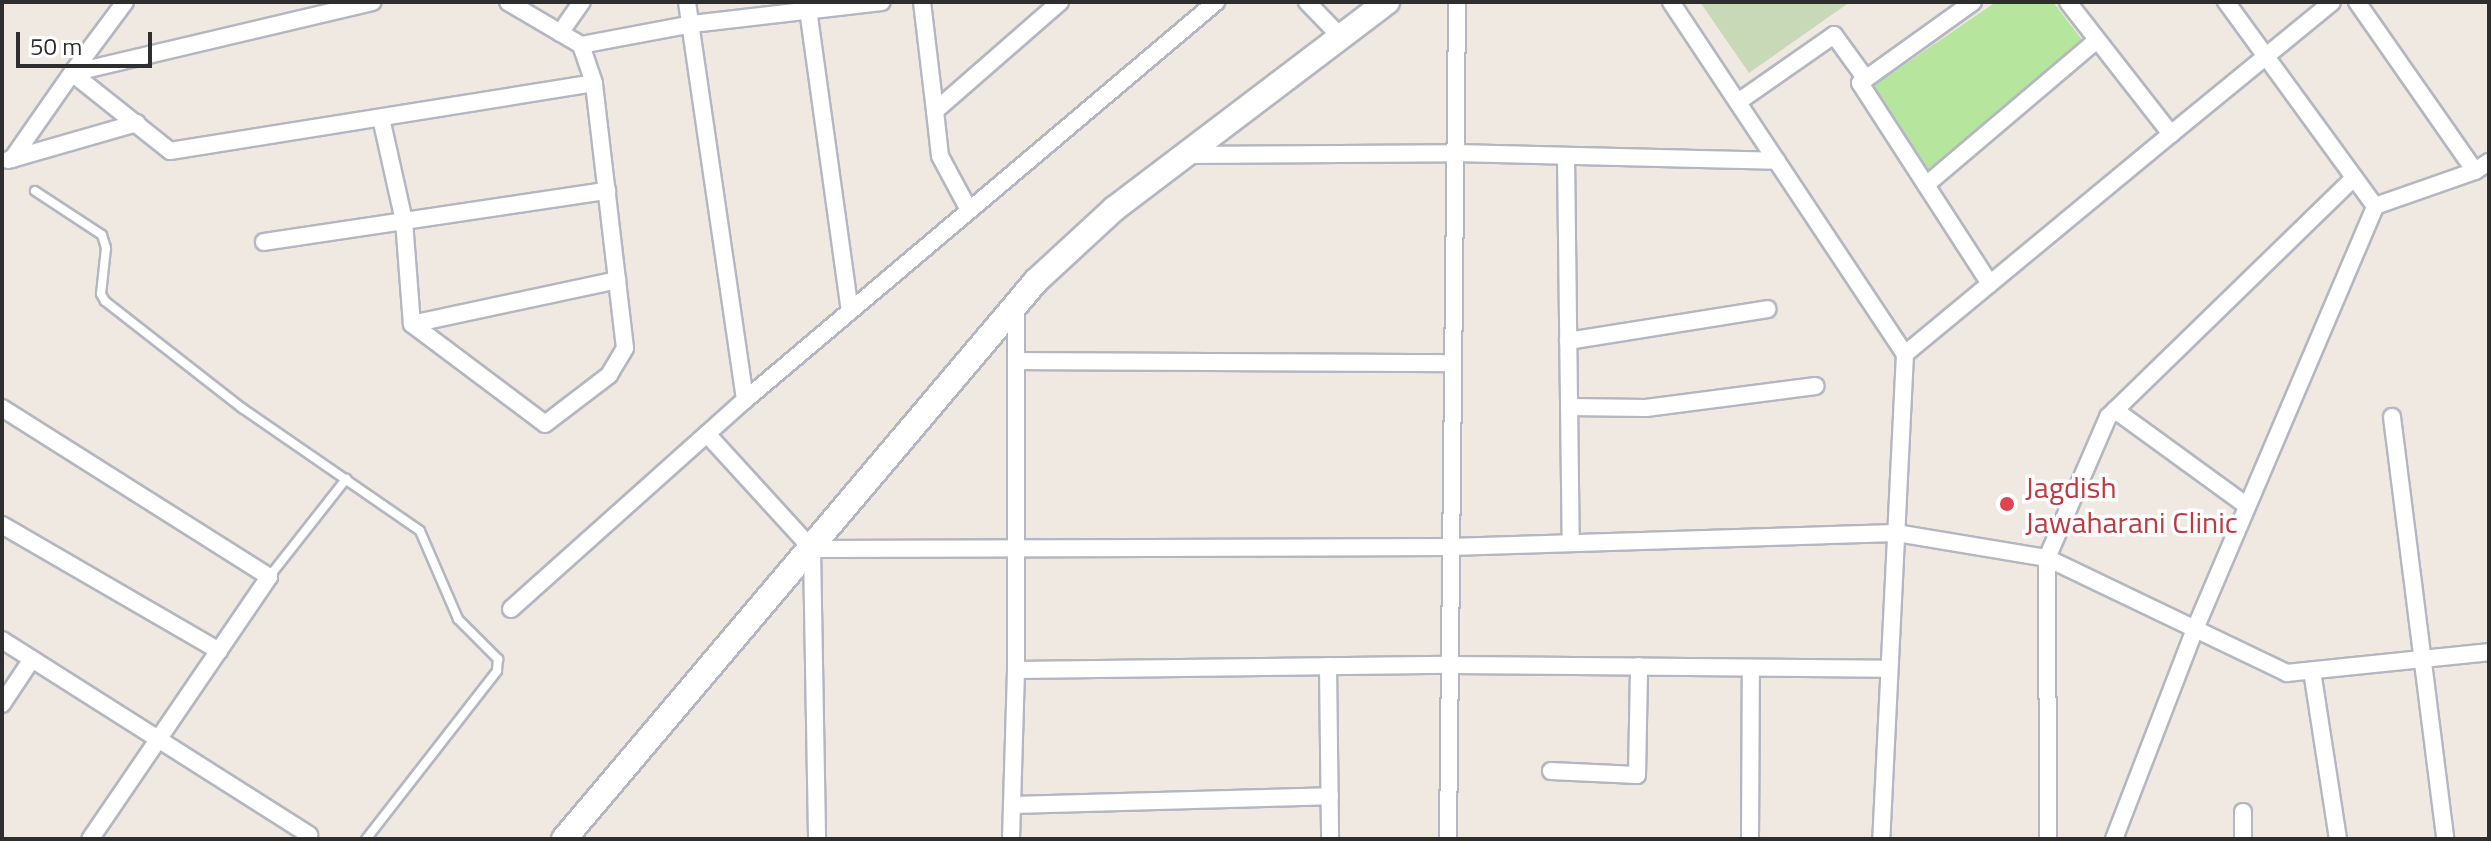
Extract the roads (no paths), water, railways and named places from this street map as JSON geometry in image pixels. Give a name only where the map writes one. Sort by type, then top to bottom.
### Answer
[{"type":"main road","points":[[564,839],[1036,281],[1114,209],[1387,2]]},
{"type":"street","points":[[7,160],[125,2]]},
{"type":"street","points":[[72,73],[373,2]]},
{"type":"street","points":[[508,2],[581,45],[808,6],[882,2]]},
{"type":"street","points":[[560,33],[582,2]]},
{"type":"street","points":[[687,2],[745,400]]},
{"type":"street","points":[[922,2],[940,156],[969,210]]},
{"type":"street","points":[[935,111],[1060,2]]},
{"type":"street","points":[[511,609],[745,400],[1216,2]]},
{"type":"street","points":[[1307,2],[1340,36]]},
{"type":"street","points":[[1448,839],[1457,2]]},
{"type":"street","points":[[1671,2],[1905,354],[1881,839]]},
{"type":"street","points":[[1973,2],[1860,83],[1990,284]]},
{"type":"street","points":[[2068,2],[2171,134]]},
{"type":"street","points":[[2226,2],[2375,206]]},
{"type":"street","points":[[1905,354],[2332,2]]},
{"type":"street","points":[[2114,839],[2195,629],[2375,206],[2482,166],[2357,2]]},
{"type":"street","points":[[808,6],[850,310]]},
{"type":"street","points":[[1738,102],[1834,35],[1866,79]]},
{"type":"street","points":[[1926,185],[2096,41]]},
{"type":"street","points":[[381,118],[404,221],[412,324],[545,424],[609,375],[625,348],[594,83],[581,45]]},
{"type":"street","points":[[72,73],[170,151],[594,83]]},
{"type":"street","points":[[7,160],[137,123]]},
{"type":"street","points":[[1183,155],[1455,153],[1777,161]]},
{"type":"street","points":[[1566,156],[1571,543]]},
{"type":"street","points":[[2048,839],[2047,558],[2108,417],[2354,178]]},
{"type":"street","points":[[264,242],[607,191]]},
{"type":"street","points":[[412,324],[617,280]]},
{"type":"street","points":[[1011,839],[1016,670],[1016,305]]},
{"type":"street","points":[[1568,341],[1767,309]]},
{"type":"street","points":[[1016,361],[1453,363]]},
{"type":"street","points":[[1569,407],[1646,408],[1816,386]]},
{"type":"street","points":[[2,408],[269,577],[90,839]]},
{"type":"street","points":[[2115,410],[2247,506]]},
{"type":"street","points":[[2392,417],[2445,839]]},
{"type":"street","points":[[707,434],[812,549],[817,839]]},
{"type":"street","points":[[2,525],[219,651]]},
{"type":"street","points":[[812,549],[1450,547],[1896,533],[2047,558],[2287,673],[2489,652]]},
{"type":"street","points":[[2,640],[310,838]]},
{"type":"street","points":[[2,704],[32,659]]},
{"type":"street","points":[[1016,670],[1449,665],[1889,669]]},
{"type":"street","points":[[1328,666],[1330,839]]},
{"type":"street","points":[[1551,771],[1637,775],[1639,666]]},
{"type":"street","points":[[1750,839],[1751,668]]},
{"type":"street","points":[[2312,671],[2338,839]]},
{"type":"street","points":[[1012,805],[1330,796]]},
{"type":"street","points":[[2243,812],[2243,839]]},
{"type":"lane","points":[[35,191],[102,235],[106,248],[101,294],[105,301],[242,408],[420,531],[458,619],[498,659],[497,671],[366,839]]},
{"type":"lane","points":[[269,577],[346,479]]},
{"type":"place","name":"Jagdish Jawaharani Clinic","points":[[2007,504]]}]
